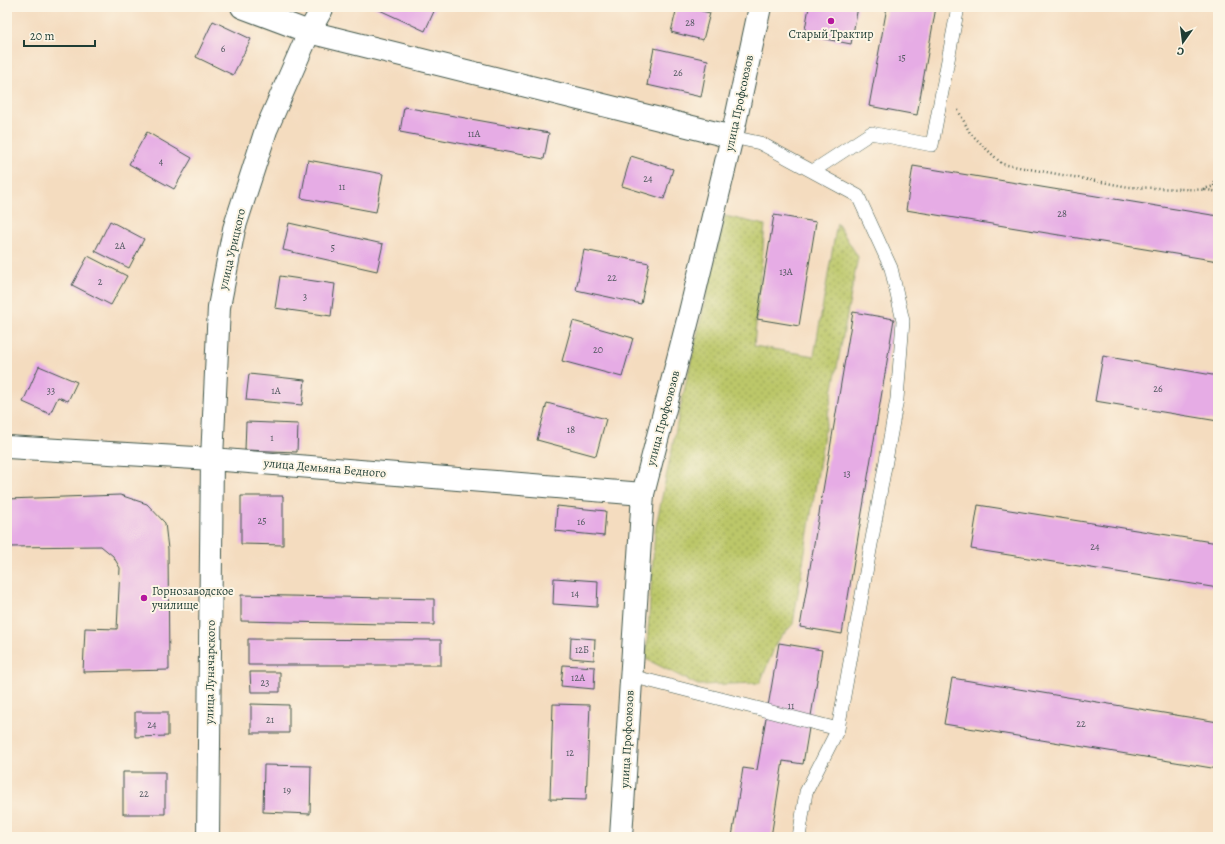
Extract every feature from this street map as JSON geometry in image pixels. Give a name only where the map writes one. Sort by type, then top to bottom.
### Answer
[{"type":"street","points":[[242,7],[308,32],[732,137]]},
{"type":"street","name":"улица Урицкого","points":[[212,459],[219,307],[234,228],[266,130],[308,32],[323,7]]},
{"type":"street","name":"улица Профсоюзов","points":[[621,837],[630,676],[643,494],[690,312],[732,137],[760,7]]},
{"type":"street","name":"улица Демьяна Бедного","points":[[7,447],[212,459],[643,494]]},
{"type":"street","name":"улица Луначарского","points":[[208,837],[212,459]]},
{"type":"lane","points":[[813,171],[871,133],[932,145],[958,7]]},
{"type":"lane","points":[[732,137],[760,143],[858,196],[891,268],[903,321],[897,399],[838,729],[806,792],[799,837]]},
{"type":"lane","points":[[630,676],[838,729]]},
{"type":"path","points":[[944,82],[970,134],[1002,164],[1129,187],[1200,189],[1218,192]]},
{"type":"path","points":[[1214,186],[1218,164]]},
{"type":"path","points":[[1200,189],[1218,184]]},
{"type":"green space","points":[[725,216],[765,225],[754,346],[814,356],[837,223],[858,257],[824,435],[793,624],[777,641],[760,683],[698,685],[646,659],[655,531],[682,400]]},
{"type":"building","points":[[373,7],[436,7],[425,31]]},
{"type":"building","points":[[677,7],[685,7],[710,13],[703,40],[671,32]]},
{"type":"building","name":"Старый Трактир","points":[[809,7],[858,7],[851,44],[804,35]]},
{"type":"building","points":[[887,7],[936,7],[917,115],[869,106]]},
{"type":"building","points":[[213,21],[251,39],[233,75],[196,57]]},
{"type":"building","points":[[654,48],[708,60],[701,97],[647,85]]},
{"type":"building","points":[[404,107],[549,133],[544,159],[400,132]]},
{"type":"building","points":[[147,132],[192,158],[174,189],[129,164]]},
{"type":"building","points":[[631,156],[673,169],[664,199],[622,186]]},
{"type":"building","points":[[308,160],[383,174],[376,212],[301,198]]},
{"type":"building","points":[[913,166],[1218,216],[1218,261],[906,210]]},
{"type":"building","points":[[774,215],[816,222],[799,326],[757,319]]},
{"type":"building","points":[[110,221],[144,239],[129,268],[95,251]]},
{"type":"building","points":[[289,223],[383,244],[377,271],[283,250]]},
{"type":"building","points":[[584,250],[649,263],[641,304],[576,290]]},
{"type":"building","points":[[88,256],[127,276],[111,305],[72,285]]},
{"type":"building","points":[[280,276],[335,284],[331,316],[275,308]]},
{"type":"building","points":[[853,312],[894,319],[842,634],[800,627]]},
{"type":"building","points":[[573,321],[633,338],[622,377],[562,361]]},
{"type":"building","points":[[1103,356],[1218,376],[1218,421],[1095,401]]},
{"type":"building","points":[[39,366],[77,382],[68,401],[58,397],[50,414],[23,402]]},
{"type":"building","points":[[249,374],[305,380],[302,405],[246,400]]},
{"type":"building","points":[[547,403],[606,419],[596,456],[537,440]]},
{"type":"building","points":[[246,422],[298,424],[297,452],[245,450]]},
{"type":"building","name":"Горнозаводское училище","points":[[120,495],[147,504],[165,523],[168,549],[169,670],[83,672],[85,628],[117,629],[120,568],[113,556],[101,546],[7,547],[7,499]]},
{"type":"building","points":[[241,496],[283,496],[283,545],[241,544]]},
{"type":"building","points":[[978,505],[1218,543],[1218,588],[971,549]]},
{"type":"building","points":[[557,506],[606,511],[604,536],[555,531]]},
{"type":"building","points":[[554,578],[598,581],[597,607],[553,604]]},
{"type":"building","points":[[241,595],[434,599],[434,625],[241,621]]},
{"type":"building","points":[[571,637],[595,639],[594,660],[570,658]]},
{"type":"building","points":[[248,639],[441,640],[441,665],[248,665]]},
{"type":"building","points":[[779,643],[822,650],[803,764],[783,761],[771,837],[732,837],[743,768],[757,770]]},
{"type":"building","points":[[563,665],[595,667],[594,689],[561,686]]},
{"type":"building","points":[[250,672],[280,672],[280,692],[251,692]]},
{"type":"building","points":[[952,678],[1218,722],[1218,769],[944,724]]},
{"type":"building","points":[[251,704],[289,705],[289,733],[251,733]]},
{"type":"building","points":[[553,704],[590,705],[586,800],[550,799]]},
{"type":"building","points":[[135,712],[168,712],[168,736],[135,737]]},
{"type":"building","points":[[264,765],[311,766],[310,814],[263,812]]},
{"type":"building","points":[[123,772],[165,772],[165,814],[123,814]]},
{"type":"place","name":"Старый Трактир","points":[[831,21]]},
{"type":"place","name":"Горнозаводское училище","points":[[144,598]]}]
